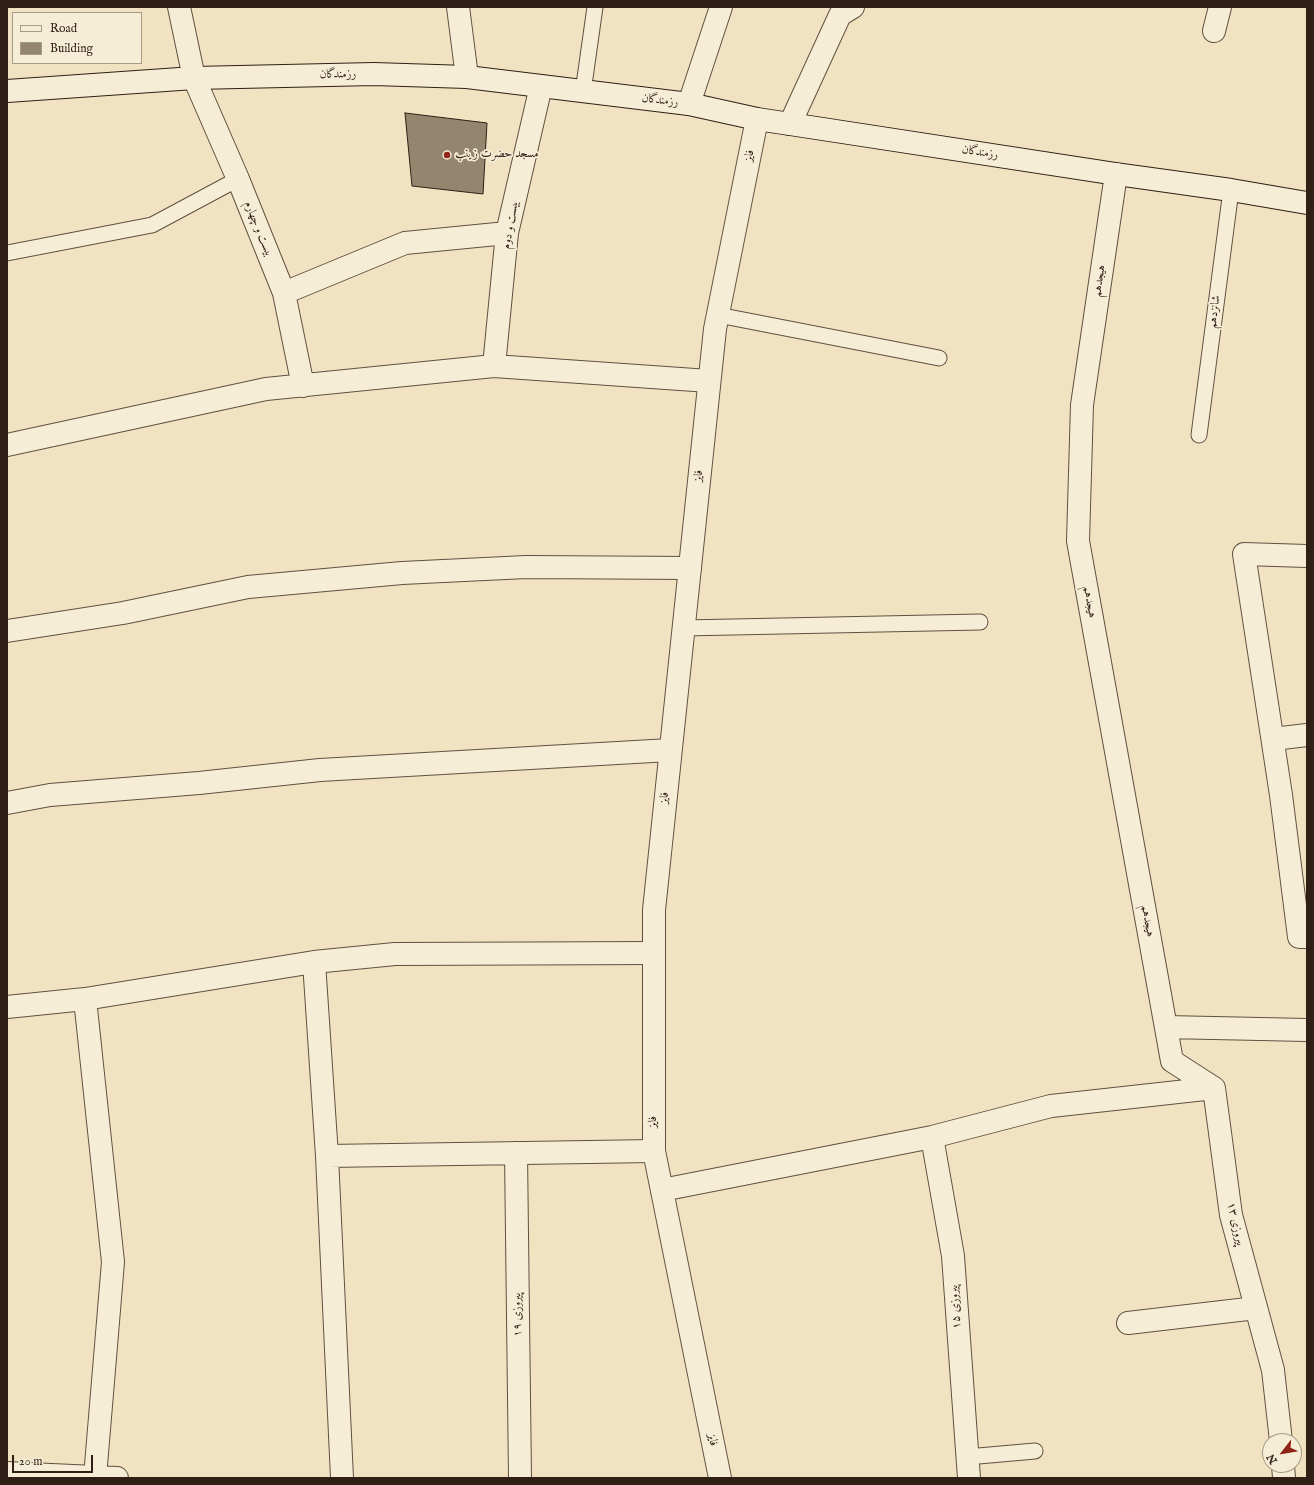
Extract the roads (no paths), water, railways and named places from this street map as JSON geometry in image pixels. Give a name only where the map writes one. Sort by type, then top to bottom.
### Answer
[{"type":"street","name":"بیست و چهارم","points":[[179,7],[194,78],[238,179],[284,293],[303,386]]},
{"type":"street","points":[[458,7],[467,77]]},
{"type":"street","points":[[688,104],[721,7]]},
{"type":"street","points":[[790,124],[840,15],[853,7]]},
{"type":"street","points":[[1214,31],[1220,7]]},
{"type":"street","name":"رزمندگان","points":[[7,90],[194,78],[374,74],[467,77],[688,104],[757,119],[1116,174],[1231,190],[1307,204]]},
{"type":"street","name":"بیست و دوم","points":[[494,366],[508,233],[541,86]]},
{"type":"street","name":"فایز","points":[[720,1478],[654,1151],[654,910],[715,329],[757,119]]},
{"type":"street","name":"هیجدهم","points":[[1116,174],[1082,405],[1078,541],[1166,1027]]},
{"type":"street","points":[[284,293],[405,243],[508,233]]},
{"type":"street","points":[[7,445],[266,389],[494,366],[709,381]]},
{"type":"street","points":[[1307,556],[1244,554],[1273,739],[1299,937],[1307,937]]},
{"type":"street","points":[[7,631],[123,613],[248,587],[402,573],[526,567],[690,568]]},
{"type":"street","points":[[1273,739],[1307,735]]},
{"type":"street","points":[[7,803],[50,795],[199,783],[320,770],[670,750]]},
{"type":"street","points":[[7,1007],[85,999],[314,962],[395,954],[654,953]]},
{"type":"street","points":[[314,962],[327,1156],[342,1478]]},
{"type":"street","points":[[85,999],[113,1262],[95,1477]]},
{"type":"street","points":[[1214,1088],[1172,1061],[1166,1027],[1307,1030]]},
{"type":"street","points":[[662,1190],[932,1138],[1051,1106],[1214,1088]]},
{"type":"street","name":"پیروزی ۱۳","points":[[1214,1088],[1231,1215],[1273,1370],[1279,1433]]},
{"type":"street","name":"پیروزی ۱۵","points":[[932,1138],[953,1256],[968,1468]]},
{"type":"street","points":[[327,1156],[654,1151]]},
{"type":"street","name":"پیروزی ۱۹","points":[[516,1153],[520,1478]]},
{"type":"street","points":[[1128,1323],[1256,1308]]},
{"type":"street","points":[[7,1473],[117,1478]]},
{"type":"lane","points":[[583,92],[596,7]]},
{"type":"lane","points":[[7,253],[152,225],[238,179]]},
{"type":"lane","name":"شانزدهم","points":[[1199,435],[1231,190]]},
{"type":"lane","points":[[718,315],[939,358]]},
{"type":"lane","points":[[683,628],[980,622]]},
{"type":"lane","points":[[968,1468],[1035,1451]]},
{"type":"place","name":"مسجد حضرت زینب","points":[[447,155]]}]
